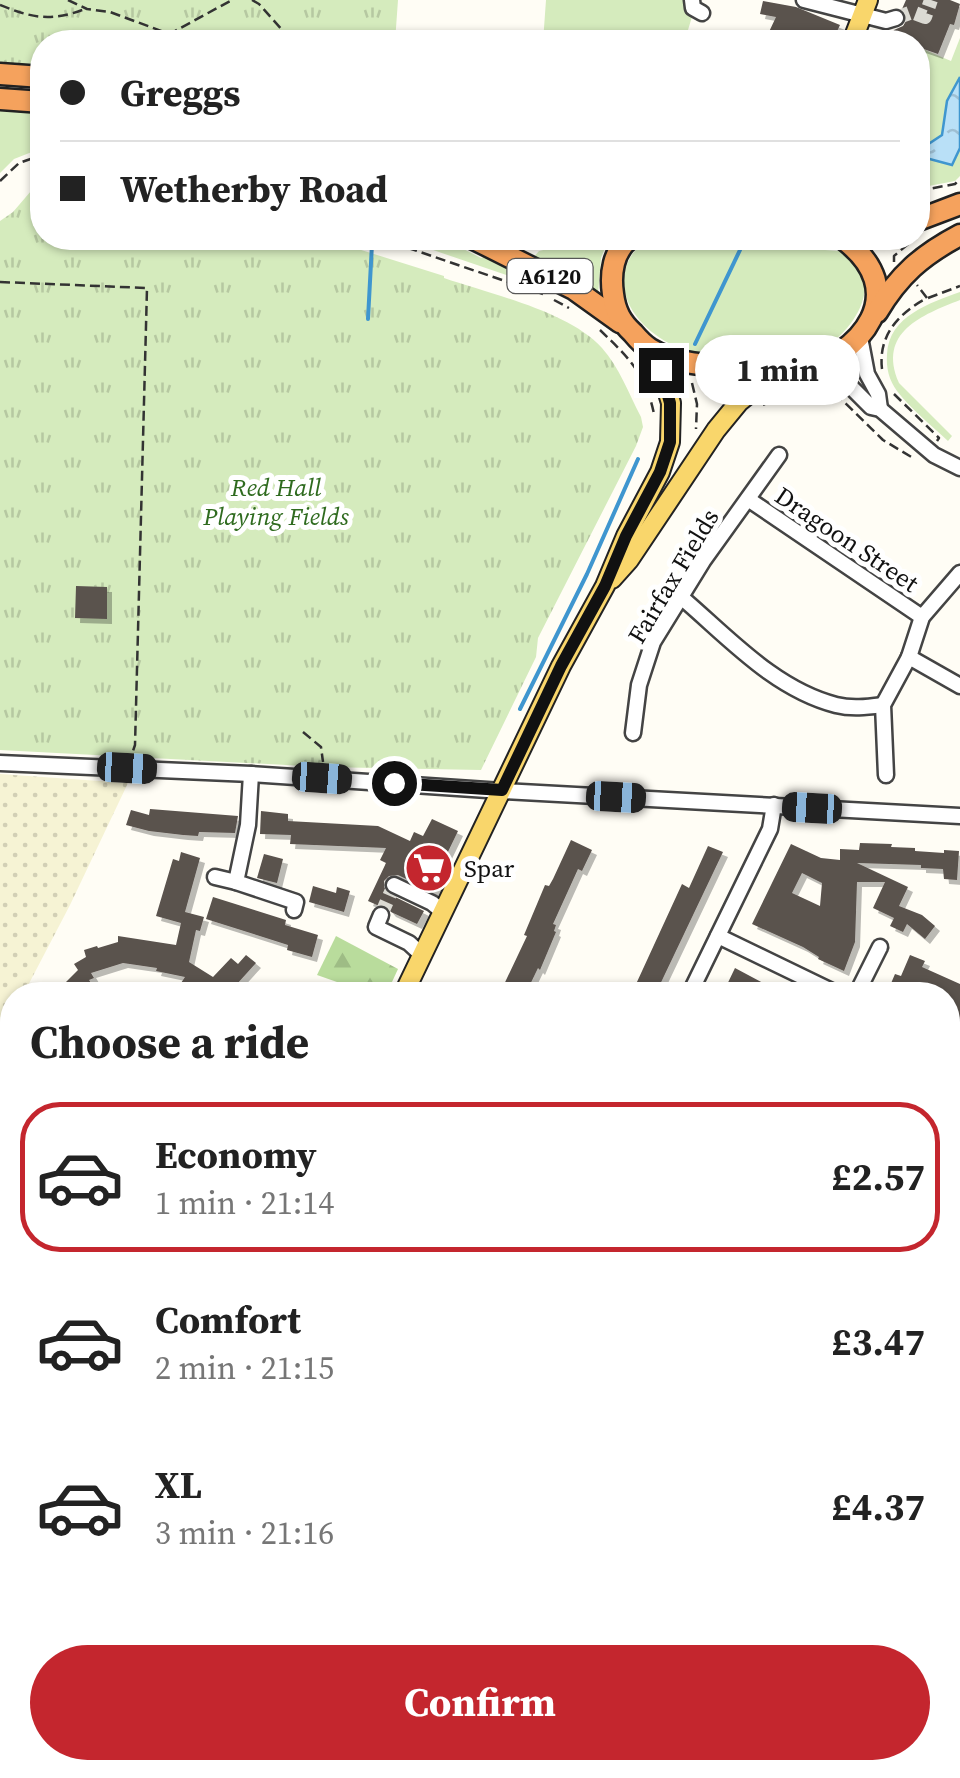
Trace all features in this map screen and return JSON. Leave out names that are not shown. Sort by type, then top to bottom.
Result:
[{"type":"highway","points":[[0,74],[30,75]]},
{"type":"highway","points":[[0,100],[30,101]]},
{"type":"highway","points":[[930,215],[960,204]]},
{"type":"highway","points":[[619,250],[612,271],[615,308],[622,323],[648,349],[684,362],[785,374],[832,359],[865,330],[905,272],[937,247],[960,236]]},
{"type":"highway","name":"A6120","points":[[496,250],[574,289],[622,323]]},
{"type":"highway","points":[[856,250],[866,259],[873,274],[877,296],[865,330]]},
{"type":"main road","points":[[408,982],[660,472],[670,442],[670,403],[661,370],[648,349]]},
{"type":"main road","points":[[605,586],[629,560],[738,402],[785,374]]},
{"type":"street","points":[[804,0],[866,7],[886,21],[896,18]]},
{"type":"street","points":[[865,330],[867,374],[878,394],[880,409]]},
{"type":"street","points":[[820,365],[934,455],[960,468]]},
{"type":"street","name":"Fairfax Fields","points":[[632,733],[639,685],[653,642],[703,561],[779,455]]},
{"type":"street","name":"Dragoon Street","points":[[748,499],[922,617]]},
{"type":"street","points":[[886,775],[884,705],[909,657],[922,617],[960,573]]},
{"type":"street","points":[[681,597],[765,669],[800,692],[837,705],[884,705]]},
{"type":"street","points":[[909,657],[960,686]]},
{"type":"street","points":[[0,763],[960,816]]},
{"type":"street","points":[[236,882],[248,824],[251,774]]},
{"type":"street","points":[[696,982],[770,829],[774,805]]},
{"type":"street","points":[[216,877],[296,902],[294,910]]},
{"type":"street","points":[[394,885],[443,912]]},
{"type":"street","points":[[416,896],[427,892],[438,896],[452,893]]},
{"type":"street","points":[[381,914],[376,927],[409,942],[422,955]]},
{"type":"street","points":[[718,936],[813,982]]},
{"type":"street","points":[[862,982],[880,947]]},
{"type":"path","points":[[68,0],[159,30]]},
{"type":"path","points":[[175,30],[232,0]]},
{"type":"path","points":[[252,0],[282,30]]},
{"type":"path","points":[[0,4],[32,17],[47,18],[68,16],[87,8]]},
{"type":"path","points":[[0,181],[18,163],[30,158]]},
{"type":"path","points":[[930,189],[960,180]]},
{"type":"path","points":[[415,250],[524,287],[573,311]]},
{"type":"path","points":[[897,264],[893,259],[901,250]]},
{"type":"path","points":[[914,281],[927,298]]},
{"type":"path","points":[[0,282],[147,288],[136,745],[127,768]]},
{"type":"path","points":[[883,374],[882,345],[891,326],[927,298],[960,286]]},
{"type":"path","points":[[598,328],[638,369],[654,414]]},
{"type":"path","points":[[689,379],[696,404],[696,435]]},
{"type":"path","points":[[756,409],[784,396],[824,389],[834,392],[883,440],[914,458]]},
{"type":"path","points":[[890,389],[934,434]]},
{"type":"path","points":[[303,732],[321,748],[322,778]]},
{"type":"shaded area","points":[[0,774],[128,783],[30,982],[0,982]]},
{"type":"green space","points":[[0,0],[398,0],[396,30],[30,30],[30,67],[0,64]]},
{"type":"green space","points":[[546,0],[697,0],[688,30],[544,30]]},
{"type":"green space","points":[[960,38],[960,176],[955,181],[930,186],[930,52],[951,61]]},
{"type":"green space","points":[[0,107],[30,109],[30,153],[14,159],[0,173]]},
{"type":"green space","name":"Red Hall Playing Fields","points":[[30,192],[30,250],[361,250],[550,314],[588,335],[608,355],[643,427],[538,638],[536,657],[481,770],[323,767],[0,750],[0,221]]},
{"type":"green space","points":[[433,250],[466,250],[481,258],[491,255],[516,268],[512,277]]},
{"type":"green space","points":[[604,250],[598,294],[533,258],[539,251]]},
{"type":"green space","points":[[636,250],[839,251],[854,260],[865,285],[863,299],[849,326],[825,347],[805,356],[770,360],[749,351],[724,357],[703,355],[674,346],[636,315],[624,287],[629,260]]},
{"type":"green space","points":[[960,292],[960,300],[907,328],[894,351],[899,383],[952,436],[948,441],[897,391],[889,374],[887,354],[889,341],[903,321],[924,306]]},
{"type":"green space","points":[[336,936],[398,969],[392,982],[337,982],[317,975]]},
{"type":"water","points":[[960,77],[960,148],[952,165],[930,159],[930,143],[942,135],[947,101]]},
{"type":"building","points":[[906,0],[950,0],[960,4],[938,54],[930,51],[930,30],[894,30],[906,21],[902,9]]},
{"type":"building","points":[[763,1],[796,7],[840,25],[838,30],[770,30],[776,17],[760,14]]},
{"type":"building","points":[[76,586],[107,587],[107,619],[75,618]]},
{"type":"building","points":[[150,809],[238,816],[235,833],[183,835],[126,825],[131,810],[149,815]]},
{"type":"building","points":[[261,811],[288,814],[288,821],[378,826],[410,841],[414,832],[423,836],[432,819],[458,831],[433,892],[398,875],[384,881],[389,894],[424,911],[417,924],[386,906],[368,901],[386,863],[380,860],[386,848],[290,844],[291,835],[260,834]]},
{"type":"building","points":[[571,840],[592,850],[582,871],[578,869],[553,924],[556,932],[540,970],[531,982],[505,982],[545,885],[549,886]]},
{"type":"building","points":[[860,843],[892,844],[891,847],[915,851],[959,851],[957,880],[944,879],[943,869],[921,865],[857,863],[908,887],[899,906],[922,915],[935,926],[925,939],[907,924],[903,932],[890,926],[894,918],[873,908],[885,882],[857,882],[855,942],[844,971],[752,924],[791,844],[821,858],[840,860],[840,849],[859,850]],"holes":[[[802,873],[822,883],[820,906],[792,893]]]},
{"type":"building","points":[[708,846],[723,852],[661,982],[637,982],[682,884],[689,888]]},
{"type":"building","points":[[181,852],[200,858],[185,912],[204,917],[200,931],[196,930],[189,962],[213,977],[231,958],[238,964],[246,955],[256,963],[239,982],[182,982],[185,977],[123,963],[91,973],[94,978],[90,982],[66,982],[78,970],[74,964],[86,957],[84,950],[118,942],[118,936],[176,945],[181,923],[156,916],[173,859],[179,861]]},
{"type":"building","points":[[264,854],[283,859],[277,883],[257,878]]},
{"type":"building","points":[[313,886],[336,893],[337,887],[350,891],[344,912],[309,902]]},
{"type":"building","points":[[213,897],[286,920],[285,925],[318,935],[312,957],[287,950],[288,945],[206,919]]},
{"type":"building","points":[[910,955],[925,961],[922,967],[956,982],[892,982],[895,974],[901,976]]},
{"type":"building","points":[[735,968],[761,982],[728,982]]},
{"type":"waterway","points":[[368,319],[372,250]]},
{"type":"waterway","points":[[695,344],[740,250]]},
{"type":"waterway","points":[[520,709],[638,459]]},
{"type":"tunnel","points":[[896,18],[912,12],[925,17],[931,0]]},
{"type":"tunnel","points":[[381,915],[394,885]]},
{"type":"place","name":"Spar","points":[[429,868]]},
{"type":"route","points":[[394,783],[502,790],[660,472],[670,442],[670,403],[661,370]]}]
